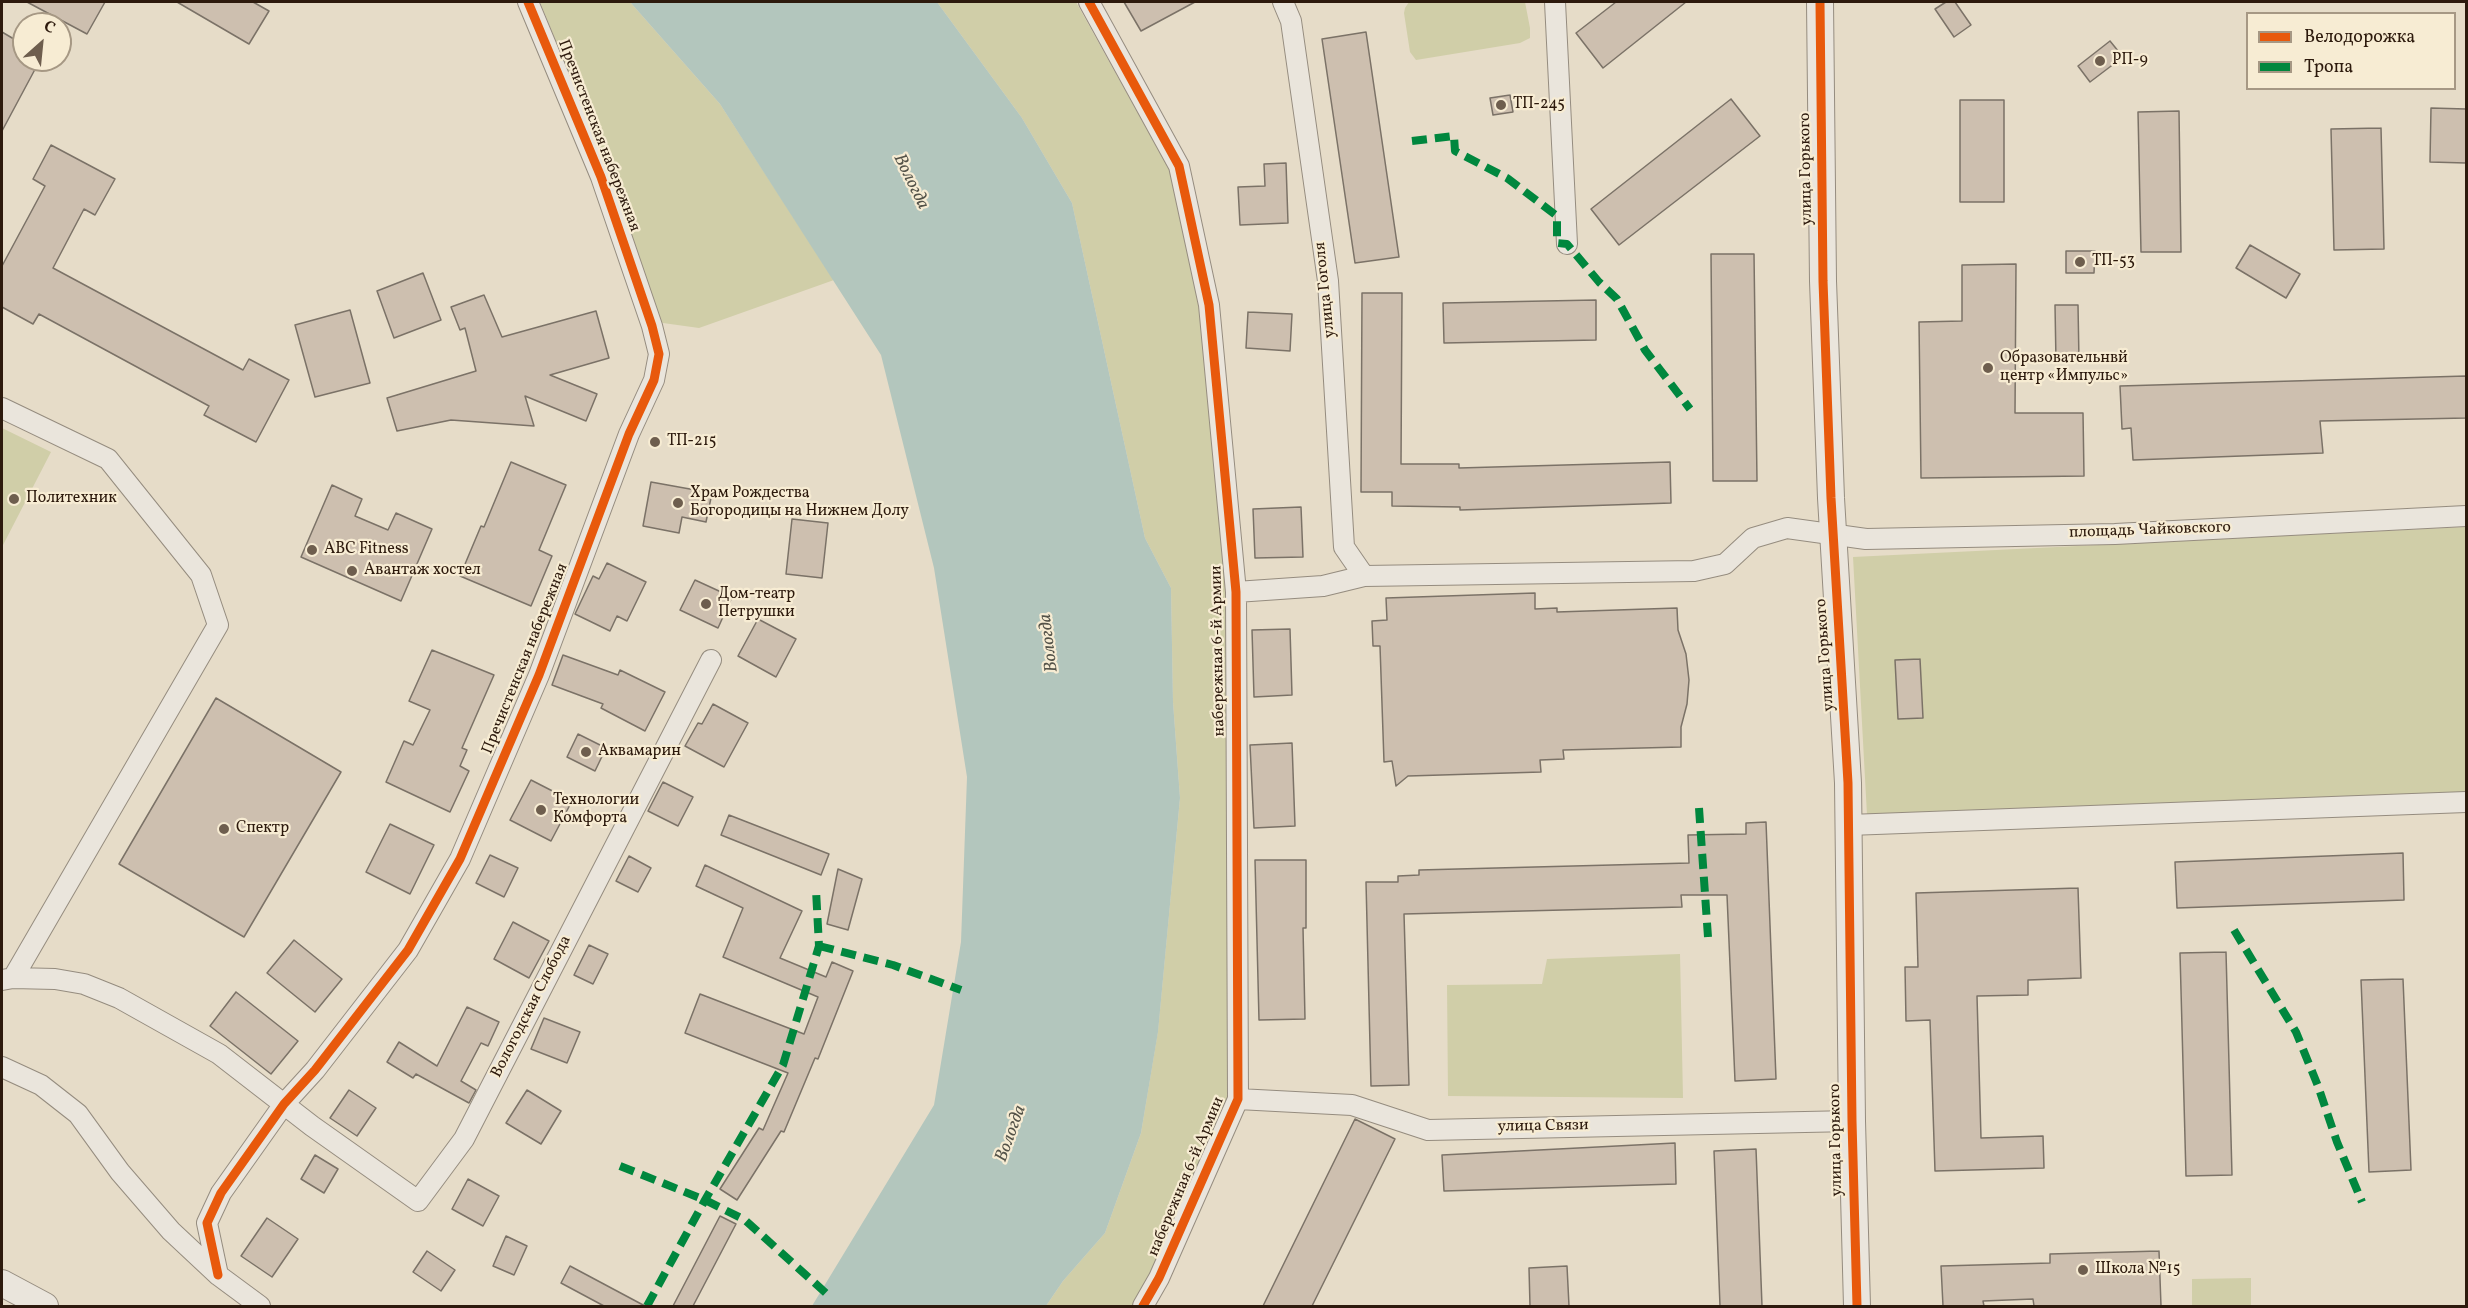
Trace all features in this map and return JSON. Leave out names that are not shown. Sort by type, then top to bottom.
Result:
[{"type":"street","name":"Пречистенская набережная","points":[[218,1275],[207,1223],[221,1193],[284,1104],[315,1070],[408,950],[460,859],[538,675],[629,434],[654,380],[659,354],[652,326],[601,177],[528,2]]},
{"type":"street","name":"набережная 6-й Армии","points":[[1089,2],[1179,166],[1209,305],[1236,592],[1238,1099],[1160,1278],[1143,1306]]},
{"type":"street","name":"улица Гоголя","points":[[1283,2],[1291,21],[1328,281],[1344,547],[1364,576]]},
{"type":"street","points":[[1555,2],[1567,243]]},
{"type":"street","name":"улица Горького","points":[[1820,2],[1823,281],[1833,534],[1849,825],[1852,1121],[1857,1306]]},
{"type":"street","points":[[2,408],[108,459],[201,575],[218,625],[8,979]]},
{"type":"street","name":"площадь Чайковского","points":[[1364,576],[1694,571],[1725,564],[1753,538],[1787,528],[1866,539],[2115,534],[2466,516]]},
{"type":"street","points":[[1236,592],[1323,586],[1364,576]]},
{"type":"street","name":"Вологодская Слобода","points":[[284,1104],[418,1202],[464,1139],[711,660]]},
{"type":"street","points":[[1849,825],[2466,801]]},
{"type":"street","points":[[8,979],[55,979],[74,982],[120,998],[219,1054],[284,1104]]},
{"type":"street","points":[[2,1067],[41,1085],[78,1114],[140,1196],[171,1231],[218,1275],[260,1306]]},
{"type":"street","name":"улица Связи","points":[[1238,1099],[1352,1105],[1428,1130],[1852,1121]]},
{"type":"street","points":[[2,1283],[45,1306]]},
{"type":"shaded area","points":[[540,2],[630,2],[720,104],[834,280],[699,328],[663,323],[652,316],[609,173]]},
{"type":"shaded area","points":[[937,2],[1076,2],[1169,169],[1199,308],[1229,592],[1228,1098],[1152,1273],[1134,1306],[1046,1306],[1063,1281],[1105,1233],[1141,1133],[1158,1031],[1180,798],[1173,702],[1171,588],[1145,538],[1072,203],[1022,118]]},
{"type":"shaded area","points":[[1409,2],[1525,2],[1530,38],[1520,43],[1416,60],[1410,52],[1404,13]]},
{"type":"shaded area","name":"Политехник","points":[[2,428],[51,452],[2,547]]},
{"type":"shaded area","points":[[2466,527],[2466,793],[1867,815],[1853,557]]},
{"type":"shaded area","points":[[1680,954],[1683,1098],[1448,1096],[1447,985],[1542,984],[1547,959]]},
{"type":"shaded area","points":[[2251,1278],[2251,1306],[2192,1306],[2192,1279]]},
{"type":"water","name":"Вологда","points":[[630,2],[937,2],[1022,118],[1072,203],[1145,538],[1171,588],[1173,702],[1180,798],[1158,1032],[1141,1133],[1105,1233],[1063,1281],[1046,1306],[812,1306],[934,1105],[961,942],[967,777],[934,568],[881,355],[720,104]]},
{"type":"building","points":[[27,2],[105,2],[87,34],[72,26],[72,12],[46,12]]},
{"type":"building","points":[[177,2],[253,2],[269,11],[249,44]]},
{"type":"building","points":[[1124,2],[1195,2],[1141,31]]},
{"type":"building","points":[[1616,2],[1686,2],[1603,68],[1576,33]]},
{"type":"building","points":[[1946,2],[1955,2],[1971,25],[1954,37],[1935,9]]},
{"type":"building","points":[[2,32],[12,38],[12,72],[34,72],[2,131]]},
{"type":"building","points":[[1366,32],[1399,257],[1355,263],[1322,39]]},
{"type":"building","name":"РП-9","points":[[2110,41],[2123,57],[2090,82],[2078,66]]},
{"type":"building","name":"ТП-245","points":[[1510,95],[1513,112],[1493,115],[1490,98]]},
{"type":"building","points":[[1731,99],[1760,136],[1619,245],[1591,209]]},
{"type":"building","points":[[1960,100],[2004,100],[2004,202],[1960,202]]},
{"type":"building","points":[[2431,108],[2466,109],[2466,163],[2430,162]]},
{"type":"building","points":[[2179,111],[2181,252],[2141,252],[2138,112]]},
{"type":"building","points":[[2381,128],[2384,249],[2334,250],[2331,129]]},
{"type":"building","points":[[51,145],[115,179],[95,215],[84,209],[53,268],[243,370],[249,359],[289,380],[256,442],[204,415],[209,406],[39,314],[33,324],[2,307],[2,266],[45,186],[33,179]]},
{"type":"building","points":[[1286,163],[1288,223],[1240,225],[1238,187],[1265,186],[1264,164]]},
{"type":"building","points":[[2250,245],[2300,274],[2286,298],[2236,268]]},
{"type":"building","name":"ТП-53","points":[[2066,251],[2095,251],[2094,273],[2066,273]]},
{"type":"building","points":[[1711,254],[1754,254],[1757,481],[1713,481]]},
{"type":"building","points":[[2016,264],[2015,413],[2083,413],[2084,476],[1921,478],[1919,322],[1962,321],[1962,265]]},
{"type":"building","points":[[423,273],[441,320],[394,338],[377,291]]},
{"type":"building","points":[[1362,293],[1402,293],[1401,464],[1459,464],[1459,468],[1670,462],[1671,503],[1460,510],[1460,507],[1392,506],[1392,492],[1361,492]]},
{"type":"building","points":[[484,295],[502,337],[596,311],[609,358],[550,375],[597,394],[586,421],[525,396],[534,426],[451,420],[397,431],[387,398],[476,371],[465,328],[460,330],[451,307]]},
{"type":"building","points":[[1596,300],[1596,340],[1444,343],[1443,303]]},
{"type":"building","points":[[2055,305],[2078,305],[2079,361],[2056,362]]},
{"type":"building","points":[[350,310],[370,383],[315,397],[295,325]]},
{"type":"building","points":[[1248,312],[1292,314],[1290,351],[1246,348]]},
{"type":"building","points":[[2466,376],[2466,418],[2320,421],[2323,453],[2133,460],[2131,428],[2122,429],[2120,386]]},
{"type":"building","points":[[511,462],[566,485],[539,550],[552,556],[531,606],[460,576],[481,526],[484,527]]},
{"type":"building","points":[[651,482],[712,493],[706,522],[682,517],[679,533],[643,526]]},
{"type":"building","points":[[332,485],[362,499],[355,516],[388,530],[396,513],[432,529],[401,601],[301,557]]},
{"type":"building","points":[[1301,507],[1303,557],[1255,558],[1253,509]]},
{"type":"building","points":[[792,519],[828,523],[822,578],[786,574]]},
{"type":"building","points":[[607,563],[646,582],[627,621],[617,616],[610,631],[575,614],[593,576],[599,579]]},
{"type":"building","name":"Дом-театр Петрушки","points":[[695,580],[732,597],[718,628],[680,610]]},
{"type":"building","points":[[1535,593],[1535,609],[1557,608],[1557,612],[1677,608],[1678,630],[1686,654],[1689,680],[1687,704],[1681,727],[1681,747],[1563,750],[1564,759],[1540,760],[1541,772],[1408,776],[1396,786],[1392,761],[1384,762],[1380,646],[1373,646],[1372,621],[1387,620],[1386,598]]},
{"type":"building","points":[[758,619],[796,639],[776,677],[738,656]]},
{"type":"building","points":[[1290,629],[1292,695],[1254,697],[1252,630]]},
{"type":"building","points":[[432,650],[494,675],[462,748],[467,750],[460,766],[469,771],[450,812],[386,782],[404,741],[413,745],[430,710],[409,701]]},
{"type":"building","points":[[563,655],[618,675],[620,670],[665,692],[645,731],[601,708],[603,704],[552,685]]},
{"type":"building","points":[[1920,659],[1923,718],[1898,719],[1895,660]]},
{"type":"building","name":"Спектр","points":[[216,698],[341,772],[244,937],[119,864]]},
{"type":"building","points":[[713,704],[748,723],[724,767],[685,746],[698,723],[702,724]]},
{"type":"building","name":"Аквамарин","points":[[578,734],[606,748],[595,771],[567,757]]},
{"type":"building","points":[[1292,743],[1295,826],[1254,828],[1250,745]]},
{"type":"building","name":"Технологии Комфорта","points":[[531,780],[572,801],[551,841],[510,820]]},
{"type":"building","points":[[663,782],[693,797],[678,826],[648,811]]},
{"type":"building","points":[[729,815],[829,854],[821,875],[721,835]]},
{"type":"building","points":[[1766,822],[1776,1079],[1735,1081],[1727,895],[1681,895],[1682,907],[1404,914],[1409,1085],[1371,1086],[1366,882],[1398,882],[1398,876],[1419,875],[1419,870],[1689,863],[1688,835],[1746,834],[1746,823]]},
{"type":"building","points":[[390,824],[434,845],[410,894],[366,872]]},
{"type":"building","points":[[2403,853],[2404,900],[2177,908],[2175,862]]},
{"type":"building","points":[[490,855],[518,868],[504,897],[476,883]]},
{"type":"building","points":[[629,856],[651,868],[638,892],[616,881]]},
{"type":"building","points":[[1255,860],[1306,860],[1306,928],[1303,928],[1305,1019],[1259,1020]]},
{"type":"building","points":[[705,865],[802,911],[780,958],[826,977],[832,962],[853,971],[818,1059],[815,1058],[784,1132],[781,1131],[737,1200],[720,1189],[759,1128],[763,1130],[788,1073],[685,1033],[700,994],[804,1034],[818,997],[723,957],[743,908],[696,886]]},
{"type":"building","points":[[838,869],[862,879],[848,930],[827,924]]},
{"type":"building","points":[[2078,888],[2081,978],[2028,980],[2028,995],[1977,996],[1981,1138],[2043,1136],[2044,1168],[1935,1171],[1930,1020],[1906,1021],[1905,967],[1918,967],[1916,893]]},
{"type":"building","points":[[513,922],[549,941],[529,978],[494,959]]},
{"type":"building","points":[[294,940],[342,979],[315,1012],[267,973]]},
{"type":"building","points":[[589,945],[608,954],[593,984],[574,975]]},
{"type":"building","points":[[2226,952],[2232,1175],[2186,1176],[2180,953]]},
{"type":"building","points":[[2403,979],[2411,1170],[2369,1172],[2361,980]]},
{"type":"building","points":[[236,992],[298,1041],[271,1074],[210,1026]]},
{"type":"building","points":[[467,1007],[499,1022],[488,1046],[481,1043],[461,1081],[476,1090],[469,1103],[416,1074],[413,1078],[387,1062],[399,1042],[437,1066]]},
{"type":"building","points":[[544,1018],[580,1032],[567,1063],[531,1049]]},
{"type":"building","points":[[349,1090],[376,1108],[357,1136],[330,1118]]},
{"type":"building","points":[[527,1090],[561,1111],[541,1144],[506,1123]]},
{"type":"building","points":[[1355,1119],[1395,1139],[1312,1306],[1263,1306]]},
{"type":"building","points":[[1675,1143],[1676,1184],[1444,1191],[1442,1155]]},
{"type":"building","points":[[1756,1149],[1762,1306],[1720,1306],[1714,1151]]},
{"type":"building","points":[[315,1155],[338,1169],[324,1193],[301,1179]]},
{"type":"building","points":[[468,1179],[499,1196],[483,1226],[452,1209]]},
{"type":"building","points":[[720,1216],[736,1224],[693,1306],[673,1306]]},
{"type":"building","points":[[267,1218],[298,1239],[272,1277],[241,1256]]},
{"type":"building","points":[[506,1236],[527,1246],[514,1275],[493,1266]]},
{"type":"building","points":[[427,1251],[455,1270],[441,1291],[413,1272]]},
{"type":"building","points":[[2159,1251],[2161,1306],[2034,1306],[2033,1299],[1983,1301],[1984,1306],[1943,1306],[1941,1266],[2050,1263],[2050,1254]]},
{"type":"building","points":[[570,1266],[645,1306],[604,1306],[561,1283]]},
{"type":"building","points":[[1567,1266],[1569,1306],[1530,1306],[1529,1268]]},
{"type":"marked path","points":[[1412,141],[1454,136],[1455,151],[1507,178],[1557,216],[1557,243],[1567,244],[1599,282],[1617,299],[1645,350],[1690,409]]},
{"type":"marked path","points":[[1699,808],[1708,937]]},
{"type":"marked path","points":[[647,1306],[783,1065],[819,946],[816,890]]},
{"type":"marked path","points":[[2234,930],[2296,1032],[2362,1202]]},
{"type":"marked path","points":[[819,946],[893,965],[961,990]]},
{"type":"marked path","points":[[620,1166],[705,1200],[745,1220],[828,1295]]},
{"type":"cycle path","points":[[218,1275],[207,1223],[221,1193],[284,1104],[315,1070],[408,950],[460,859],[539,675],[629,434],[654,380],[659,354],[652,326],[601,177],[528,2]]},
{"type":"cycle path","points":[[1089,2],[1179,166],[1209,305],[1236,592],[1238,1099],[1159,1278],[1143,1306]]},
{"type":"cycle path","points":[[1820,2],[1823,281],[1831,498],[1848,783],[1852,1121],[1857,1306]]},
{"type":"place","name":"РП-9","points":[[2100,61]]},
{"type":"place","name":"ТП-245","points":[[1501,105]]},
{"type":"place","name":"ТП-53","points":[[2080,262]]},
{"type":"place","name":"Образовательнвй центр «Импульс»","points":[[1988,368]]},
{"type":"place","name":"ТП-215","points":[[655,442]]},
{"type":"place","name":"Политехник","points":[[14,499]]},
{"type":"place","name":"Храм Рождества Богородицы на Нижнем Долу","points":[[678,503]]},
{"type":"place","name":"ABC Fitness","points":[[312,550]]},
{"type":"place","name":"Авантаж хостел","points":[[352,571]]},
{"type":"place","name":"Дом-театр Петрушки","points":[[706,604]]},
{"type":"place","name":"Аквамарин","points":[[586,752]]},
{"type":"place","name":"Технологии Комфорта","points":[[541,810]]},
{"type":"place","name":"Спектр","points":[[224,829]]},
{"type":"place","name":"Школа №15","points":[[2083,1270]]}]
